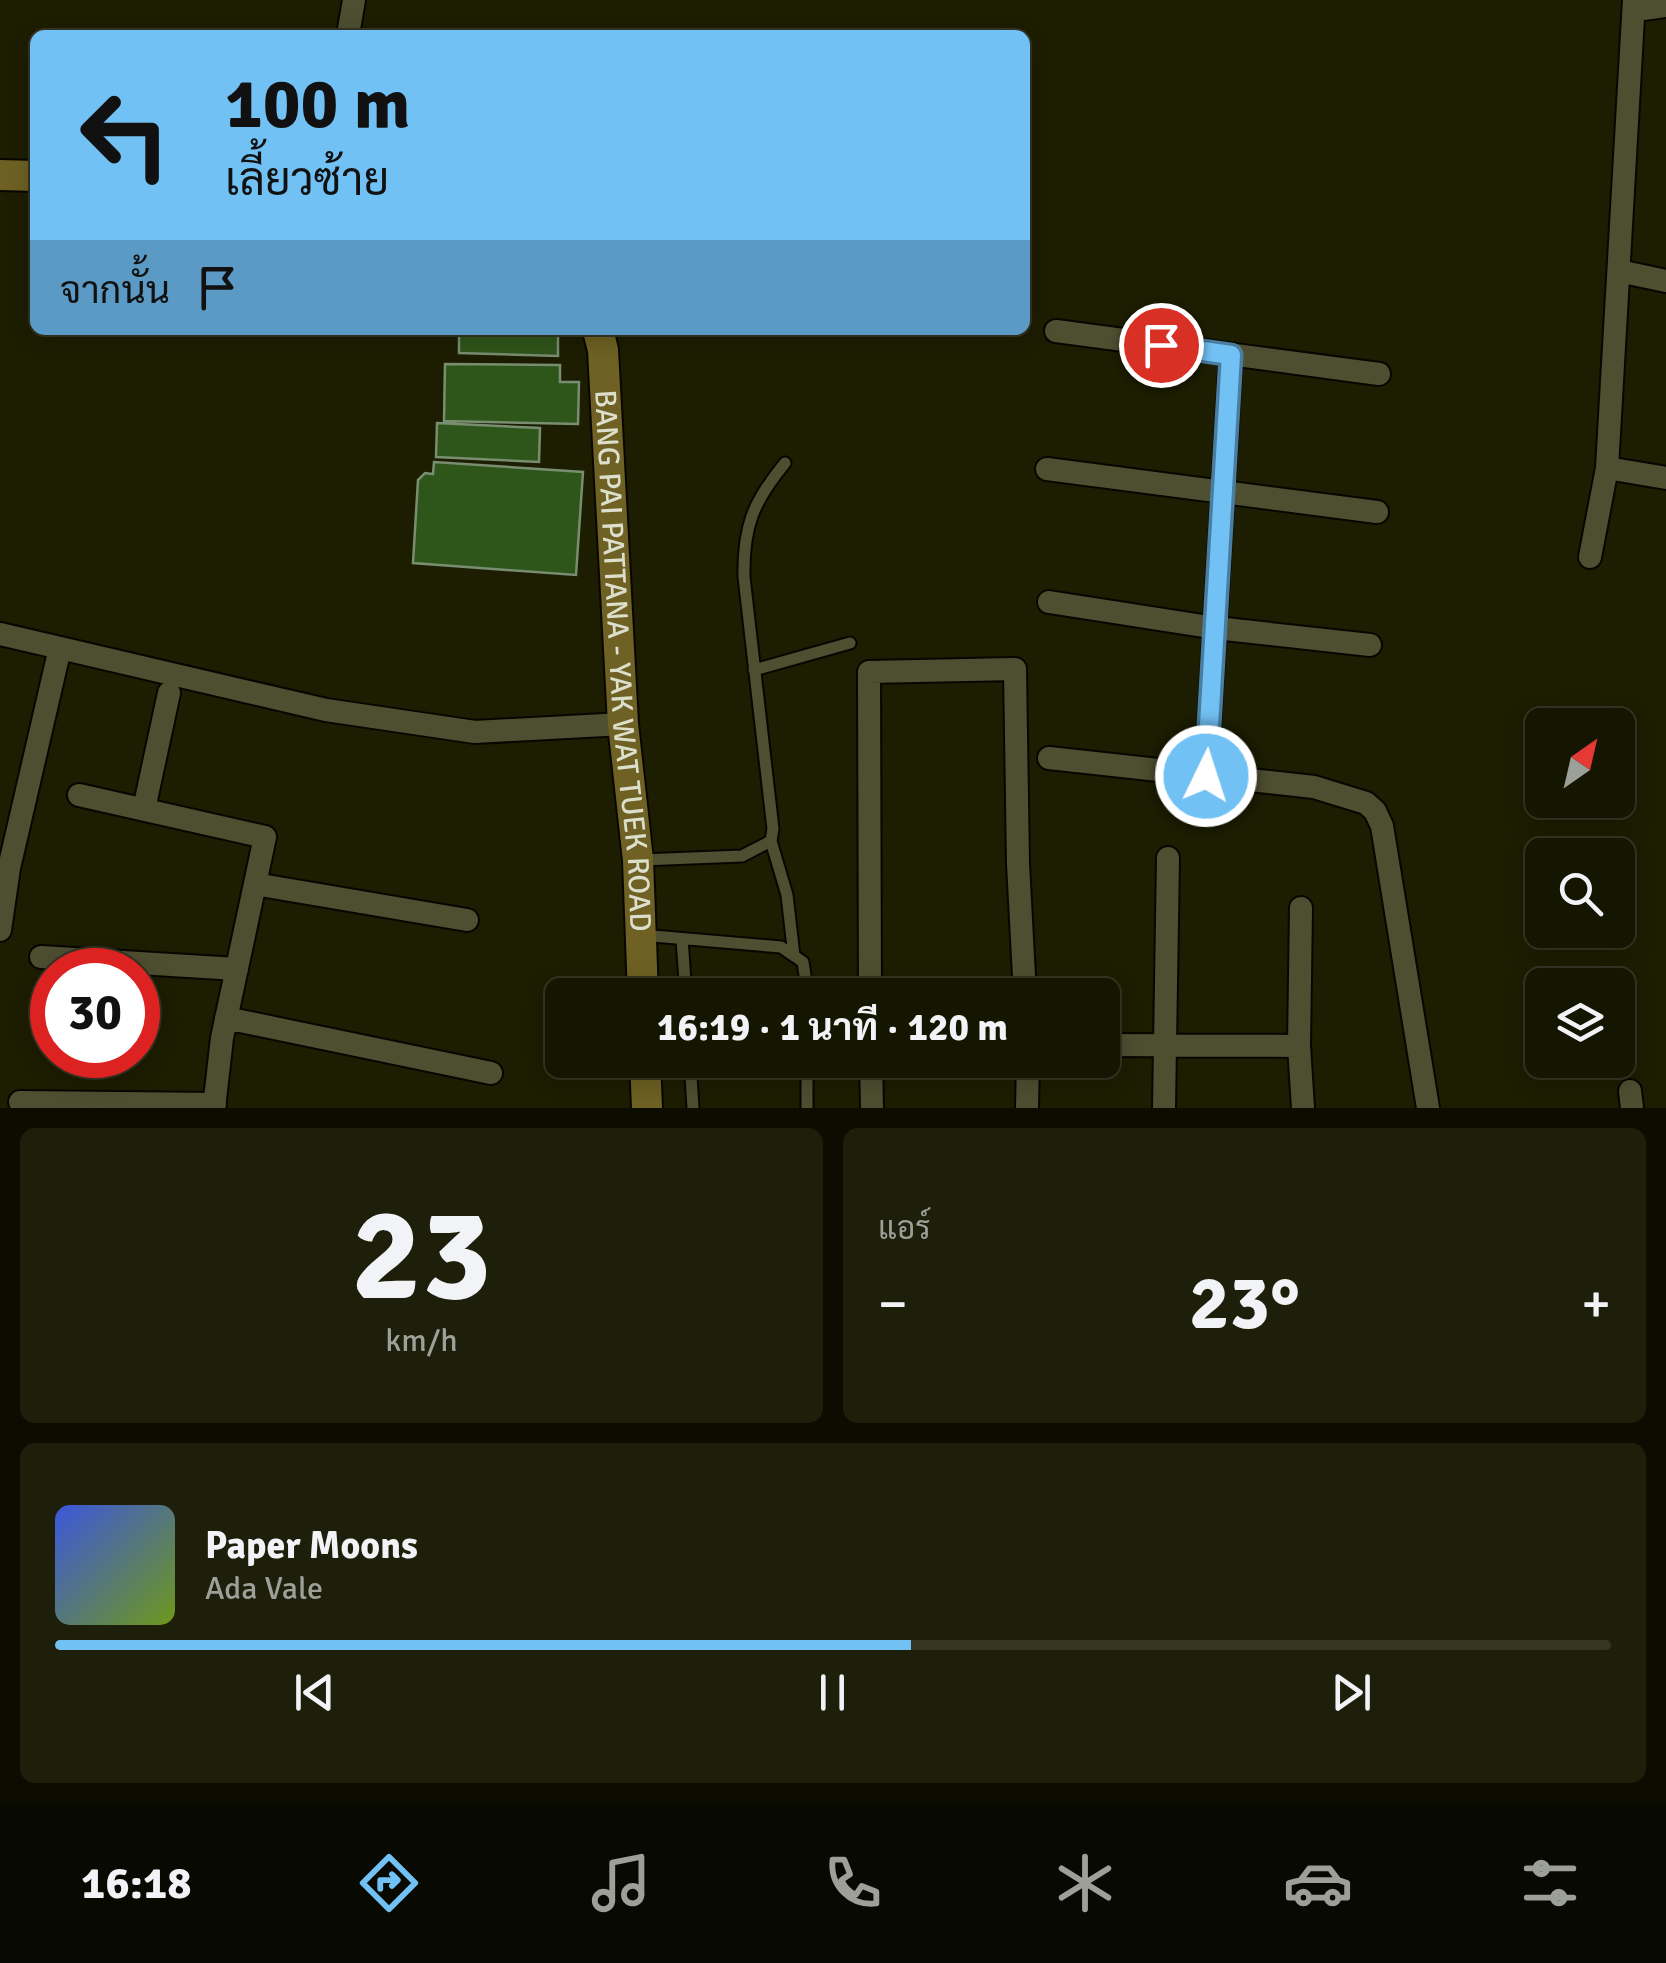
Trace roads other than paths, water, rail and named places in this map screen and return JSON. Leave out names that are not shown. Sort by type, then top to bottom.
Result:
[{"type":"street","points":[[349,30],[354,0]]},
{"type":"street","points":[[1590,557],[1608,468],[1635,5],[1666,6]]},
{"type":"street","points":[[0,175],[30,176]]},
{"type":"street","points":[[1619,271],[1666,281]]},
{"type":"street","points":[[1056,331],[1379,374]]},
{"type":"street","name":"BANG PAI PATTANA - YAK WAT TUEK ROAD","points":[[599,335],[622,724],[638,860],[642,978]]},
{"type":"street","points":[[1206,776],[1231,355]]},
{"type":"street","points":[[1608,468],[1666,478]]},
{"type":"street","points":[[1047,469],[1377,512]]},
{"type":"street","points":[[1050,602],[1216,628],[1370,645]]},
{"type":"street","points":[[0,634],[326,710],[474,732],[622,724]]},
{"type":"street","points":[[0,930],[4,867],[60,648]]},
{"type":"street","points":[[870,978],[869,672],[1015,669],[1024,978]]},
{"type":"street","points":[[144,809],[170,692]]},
{"type":"street","points":[[1049,758],[1314,787],[1366,803],[1375,811],[1382,826],[1428,1108]]},
{"type":"street","points":[[20,1102],[215,1106],[226,1018],[265,837],[79,795]]},
{"type":"street","points":[[1164,1108],[1168,858]]},
{"type":"street","points":[[255,884],[467,920]]},
{"type":"street","points":[[1301,908],[1300,1046],[1304,1108]]},
{"type":"street","points":[[160,964],[236,969]]},
{"type":"street","points":[[226,1018],[490,1073]]},
{"type":"street","points":[[1120,1045],[1300,1046]]},
{"type":"street","points":[[646,1078],[647,1108]]},
{"type":"street","points":[[871,1078],[872,1108]]},
{"type":"street","points":[[1027,1108],[1028,1078]]},
{"type":"lane","points":[[785,463],[750,516],[743,545],[773,829],[771,841],[787,895],[794,956]]},
{"type":"lane","points":[[754,670],[850,644]]},
{"type":"lane","points":[[638,860],[742,856],[771,841]]},
{"type":"lane","points":[[641,935],[781,947],[803,962],[805,978]]},
{"type":"lane","points":[[682,938],[685,978]]},
{"type":"lane","points":[[691,1078],[693,1108]]},
{"type":"lane","points":[[807,1078],[807,1108]]}]
